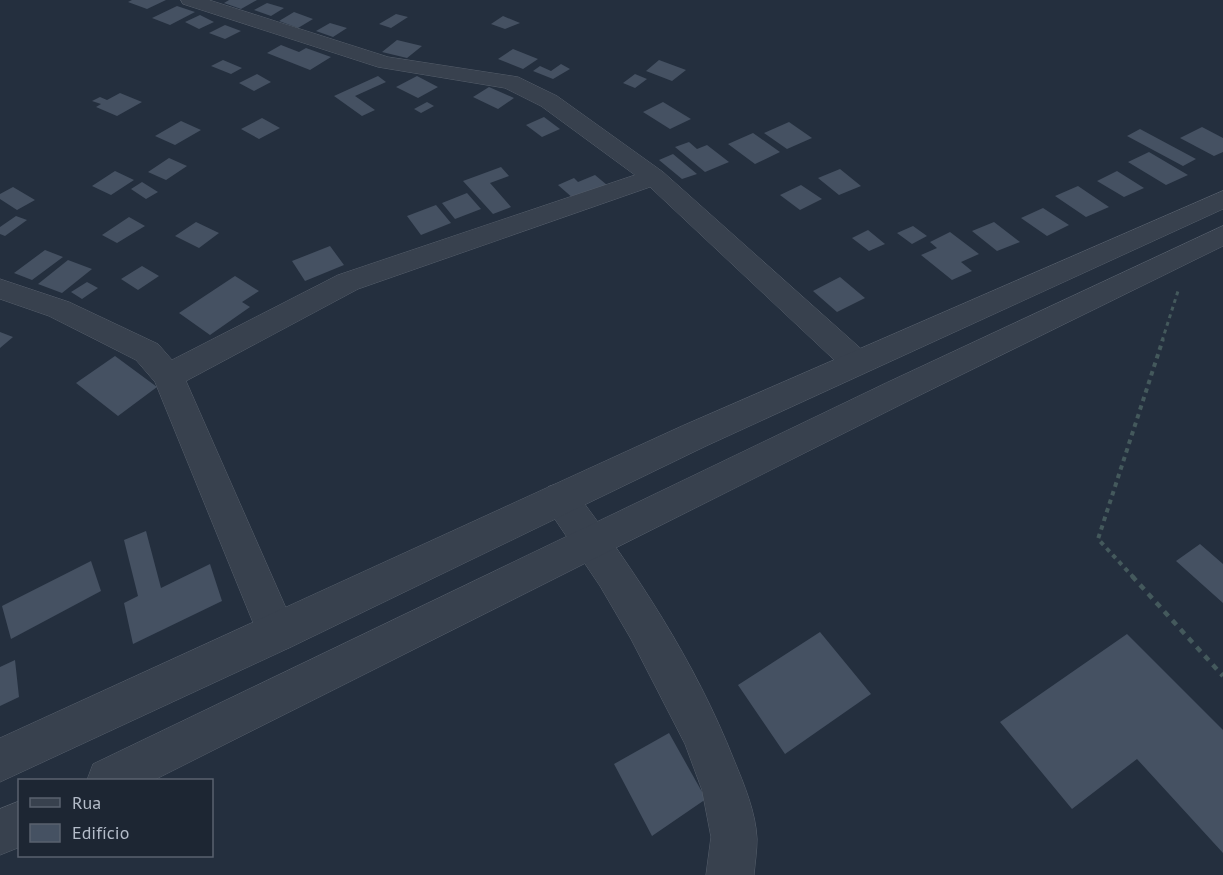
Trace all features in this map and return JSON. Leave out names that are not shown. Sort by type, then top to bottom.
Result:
[{"type":"street","points":[[190,0],[385,63],[510,82],[549,101],[654,177],[858,363]]},
{"type":"street","points":[[168,376],[348,282],[654,177]]},
{"type":"street","points":[[0,760],[278,633],[560,498],[1223,199]]},
{"type":"street","points":[[111,779],[897,392],[1223,236]]},
{"type":"street","points":[[0,289],[59,309],[147,352],[168,376],[278,633]]},
{"type":"street","points":[[560,498],[594,542],[661,652],[719,770],[733,824],[735,861],[730,875]]},
{"type":"street","points":[[0,832],[18,824]]},
{"type":"path","points":[[1191,251],[1098,539],[1223,676]]},
{"type":"building","points":[[166,0],[147,9],[128,2]]},
{"type":"building","points":[[229,0],[257,0],[241,9],[224,3]]},
{"type":"building","points":[[267,3],[284,8],[271,16],[254,10]]},
{"type":"building","points":[[177,6],[195,12],[170,25],[152,18]]},
{"type":"building","points":[[294,12],[313,19],[298,28],[279,21]]},
{"type":"building","points":[[396,14],[408,17],[391,28],[379,24]]},
{"type":"building","points":[[200,15],[214,22],[199,29],[185,22]]},
{"type":"building","points":[[503,16],[520,23],[505,29],[491,24]]},
{"type":"building","points":[[330,23],[347,28],[333,37],[316,31]]},
{"type":"building","points":[[225,25],[241,31],[225,39],[209,33]]},
{"type":"building","points":[[397,40],[422,46],[407,58],[382,52]]},
{"type":"building","points":[[281,45],[299,52],[306,48],[331,57],[310,70],[267,53]]},
{"type":"building","points":[[513,49],[538,59],[523,69],[498,59]]},
{"type":"building","points":[[223,60],[242,68],[231,74],[211,66]]},
{"type":"building","points":[[659,60],[686,70],[672,81],[646,71]]},
{"type":"building","points":[[561,64],[570,69],[553,79],[533,71],[540,66],[551,71]]},
{"type":"building","points":[[257,74],[271,82],[254,91],[239,83]]},
{"type":"building","points":[[635,74],[647,79],[635,88],[623,83]]},
{"type":"building","points":[[378,76],[386,82],[355,96],[375,110],[362,116],[334,96]]},
{"type":"building","points":[[417,76],[438,87],[418,98],[396,87]]},
{"type":"building","points":[[489,87],[514,98],[498,109],[473,97]]},
{"type":"building","points":[[120,93],[142,102],[117,116],[96,107],[101,104],[92,101],[100,97],[107,100]]},
{"type":"building","points":[[427,102],[434,106],[421,113],[414,109]]},
{"type":"building","points":[[663,102],[691,119],[670,129],[643,112]]},
{"type":"building","points":[[544,117],[560,129],[542,137],[526,125]]},
{"type":"building","points":[[262,118],[280,128],[259,139],[241,129]]},
{"type":"building","points":[[181,121],[201,130],[175,145],[155,136]]},
{"type":"building","points":[[789,122],[812,138],[787,149],[764,133]]},
{"type":"building","points":[[1202,127],[1223,138],[1223,152],[1214,156],[1180,138]]},
{"type":"building","points":[[1140,129],[1196,159],[1183,166],[1127,136]]},
{"type":"building","points":[[753,133],[780,152],[755,164],[728,144]]},
{"type":"building","points":[[689,142],[697,149],[707,145],[729,162],[705,172],[675,147]]},
{"type":"building","points":[[1149,152],[1188,175],[1166,185],[1128,162]]},
{"type":"building","points":[[673,154],[697,174],[682,179],[659,160]]},
{"type":"building","points":[[169,158],[187,166],[166,180],[148,172]]},
{"type":"building","points":[[501,167],[509,176],[490,183],[511,207],[493,214],[463,181]]},
{"type":"building","points":[[840,169],[861,186],[839,195],[818,178]]},
{"type":"building","points":[[115,171],[134,180],[111,195],[92,186]]},
{"type":"building","points":[[1117,171],[1144,188],[1124,197],[1097,181]]},
{"type":"building","points":[[595,175],[607,185],[574,199],[558,185],[574,178],[578,182]]},
{"type":"building","points":[[142,182],[158,192],[146,199],[131,189]]},
{"type":"building","points":[[801,185],[822,199],[800,210],[780,195]]},
{"type":"building","points":[[1078,186],[1109,207],[1086,217],[1055,196]]},
{"type":"building","points":[[13,187],[35,200],[17,210],[0,199],[0,194]]},
{"type":"building","points":[[467,193],[481,209],[455,219],[442,203]]},
{"type":"building","points":[[436,205],[451,223],[421,235],[407,216]]},
{"type":"building","points":[[1043,208],[1069,225],[1047,236],[1021,218]]},
{"type":"building","points":[[16,216],[27,220],[5,236],[0,234],[0,227]]},
{"type":"building","points":[[129,217],[145,226],[117,243],[102,235]]},
{"type":"building","points":[[196,222],[219,233],[199,248],[175,236]]},
{"type":"building","points":[[994,222],[1020,242],[997,251],[972,231]]},
{"type":"building","points":[[913,226],[927,236],[912,244],[897,233]]},
{"type":"building","points":[[868,230],[885,244],[869,251],[852,238]]},
{"type":"building","points":[[950,232],[979,254],[961,262],[972,271],[952,280],[921,255],[937,248],[930,242]]},
{"type":"building","points":[[330,246],[344,265],[305,281],[292,261]]},
{"type":"building","points":[[45,250],[63,257],[32,280],[14,273]]},
{"type":"building","points":[[68,260],[92,269],[62,293],[38,284]]},
{"type":"building","points":[[142,266],[159,276],[138,290],[121,279]]},
{"type":"building","points":[[235,276],[259,291],[242,302],[250,307],[210,335],[179,313]]},
{"type":"building","points":[[840,277],[865,298],[837,312],[813,291]]},
{"type":"building","points":[[87,282],[98,288],[82,299],[71,292]]},
{"type":"building","points":[[0,332],[13,337],[0,348]]},
{"type":"building","points":[[115,356],[157,387],[118,416],[76,383]]},
{"type":"building","points":[[146,531],[161,588],[210,564],[222,601],[133,644],[124,603],[138,596],[124,540]]},
{"type":"building","points":[[1200,544],[1223,564],[1223,603],[1176,561]]},
{"type":"building","points":[[91,561],[101,591],[11,639],[2,606]]},
{"type":"building","points":[[820,632],[871,694],[785,754],[738,685]]},
{"type":"building","points":[[1127,634],[1223,730],[1223,853],[1137,759],[1072,809],[1000,722]]},
{"type":"building","points":[[15,660],[19,697],[0,706],[0,667]]},
{"type":"building","points":[[669,733],[706,799],[652,836],[614,764]]}]
